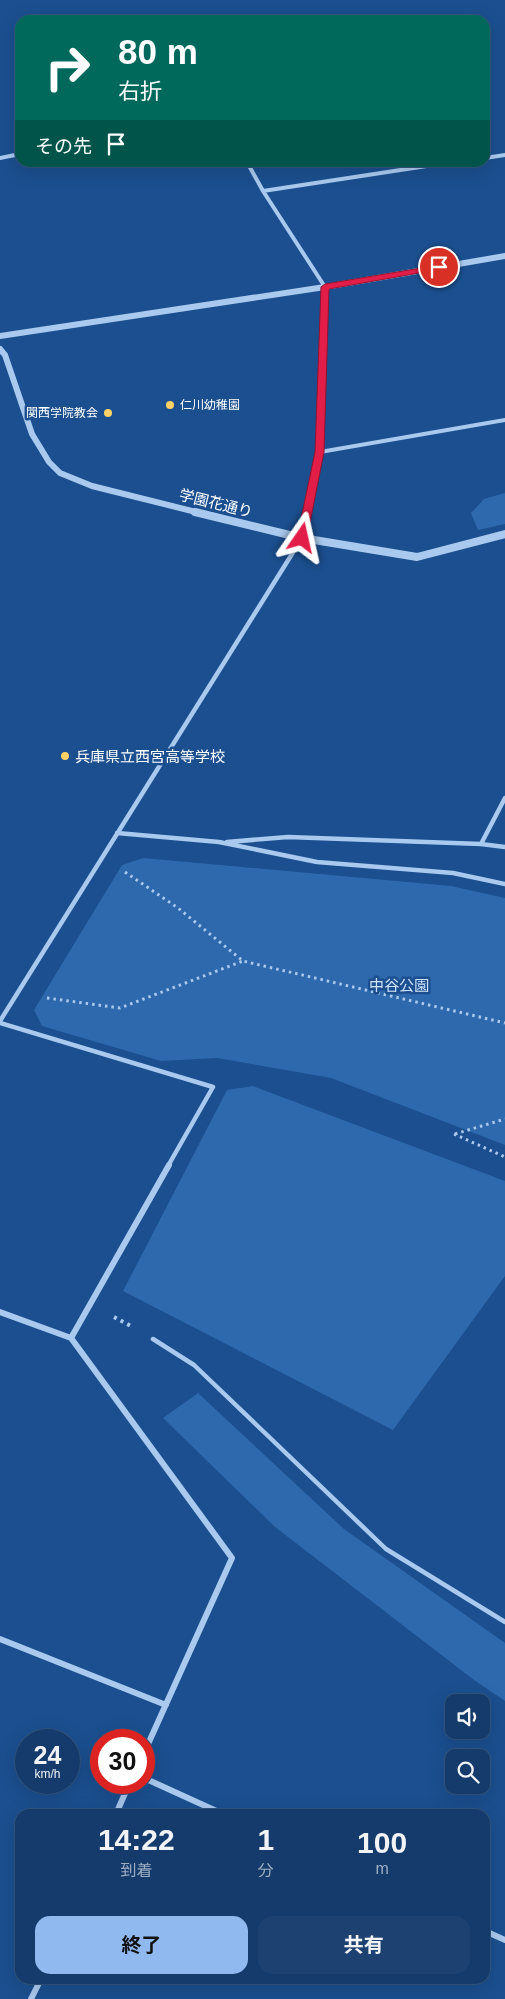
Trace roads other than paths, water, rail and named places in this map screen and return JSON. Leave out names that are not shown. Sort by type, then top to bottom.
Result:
[{"type":"street","points":[[0,158],[15,155]]},
{"type":"street","points":[[490,157],[505,155]]},
{"type":"street","points":[[71,1338],[213,1087],[0,1022],[302,538],[320,452],[325,287],[263,191],[250,167]]},
{"type":"street","points":[[263,191],[420,167]]},
{"type":"street","points":[[0,336],[325,287],[505,256]]},
{"type":"street","name":"学園花通り","points":[[0,349],[5,355],[26,418],[40,452],[61,474],[92,486],[302,538],[417,557],[505,534]]},
{"type":"street","points":[[320,452],[505,420]]},
{"type":"street","points":[[482,844],[505,798]]},
{"type":"street","points":[[118,833],[220,842],[317,862],[453,872],[505,884]]},
{"type":"street","points":[[220,842],[288,837],[482,844],[505,847]]},
{"type":"street","points":[[0,1312],[71,1338],[232,1558],[155,1729]]},
{"type":"street","points":[[0,1639],[166,1705]]},
{"type":"street","points":[[155,1783],[212,1809]]},
{"type":"street","points":[[118,1809],[125,1794]]},
{"type":"street","points":[[490,1933],[505,1940]]},
{"type":"street","points":[[31,1999],[38,1984]]},
{"type":"lane","points":[[153,1339],[194,1365],[386,1549],[505,1622]]},
{"type":"place","name":"仁川幼稚園","points":[[170,405]]},
{"type":"place","name":"関西学院教会","points":[[108,413]]},
{"type":"place","name":"兵庫県立西宮高等学校","points":[[65,756]]},
{"type":"park label","name":"中谷公園","points":[[399,985]]}]
